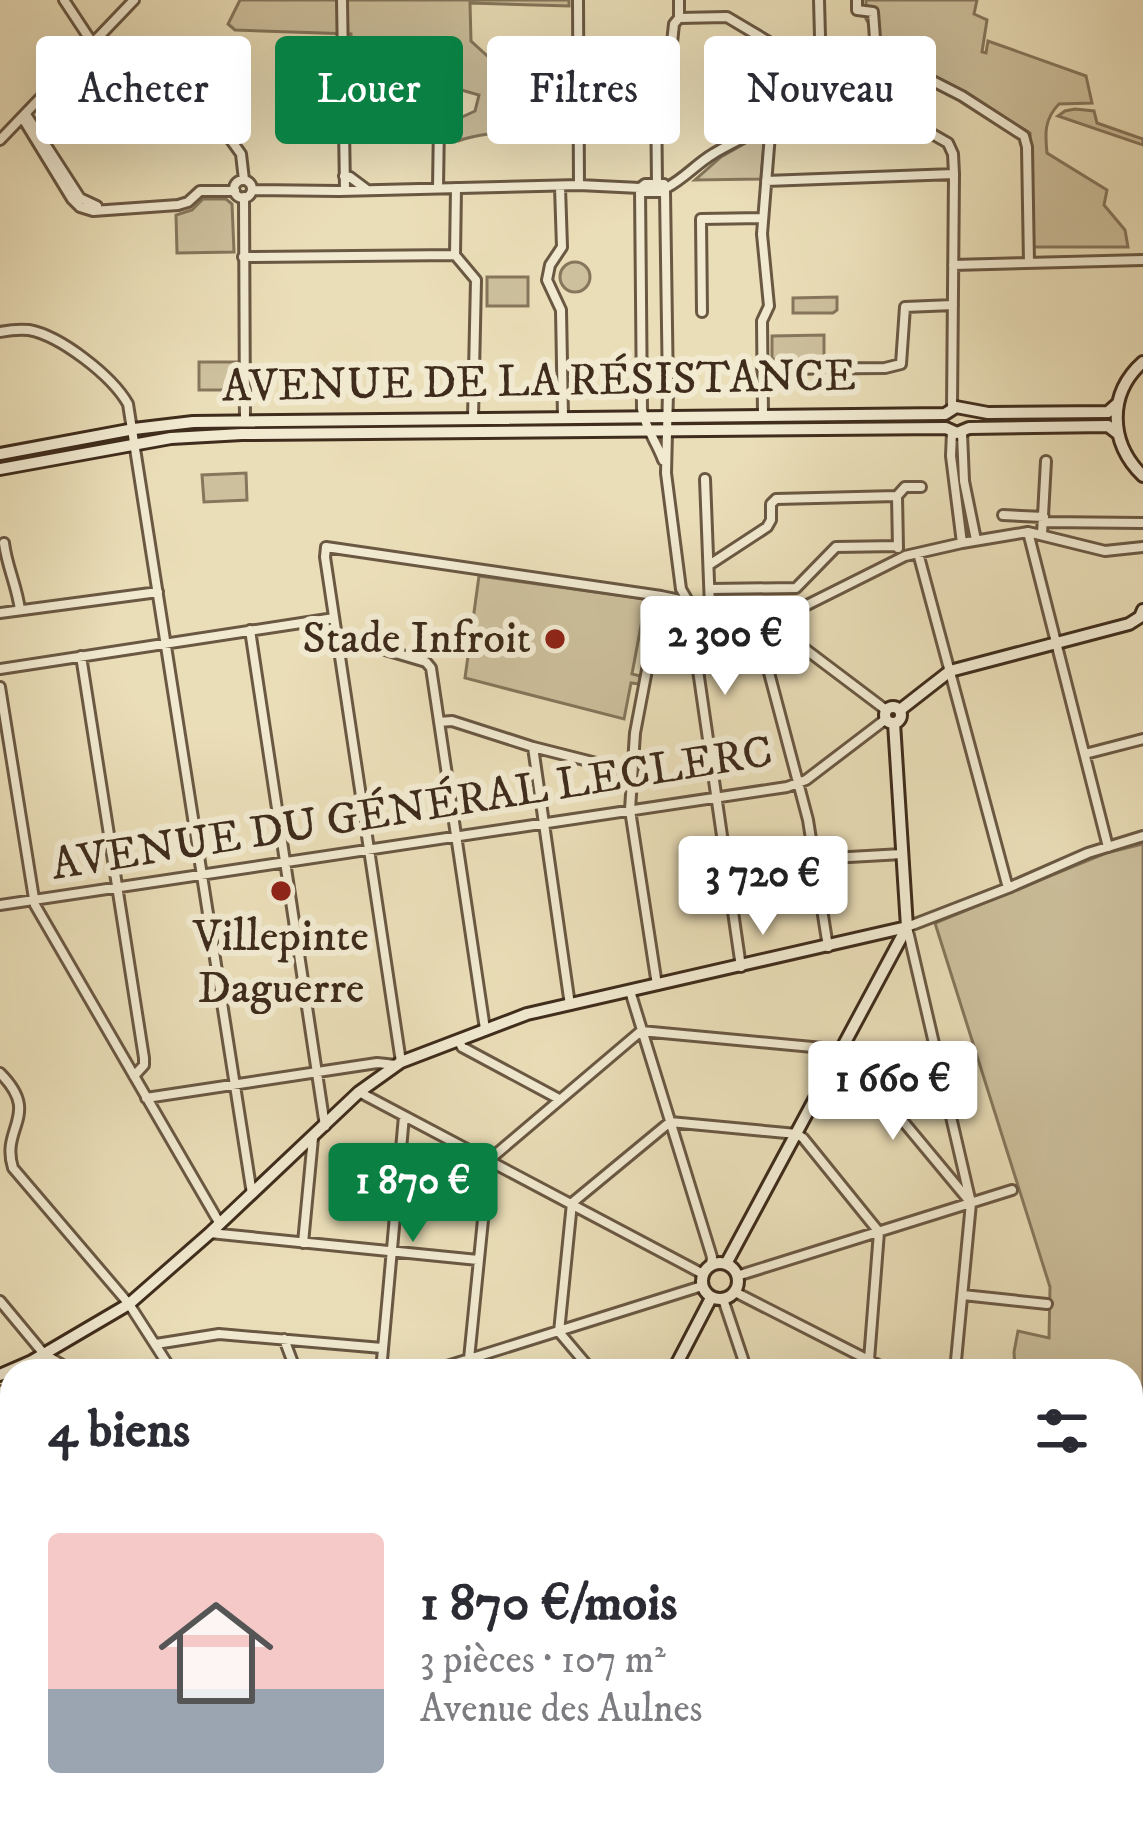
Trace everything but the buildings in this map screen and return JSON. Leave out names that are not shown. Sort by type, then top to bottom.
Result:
[{"type":"main road","points":[[1143,362],[1128,378],[1117,404],[1117,434],[1126,456],[1143,476]]},
{"type":"main road","name":"AVENUE DE LA RÉSISTANCE","points":[[0,454],[177,422],[763,415],[962,407],[988,413],[1108,412],[1117,404]]},
{"type":"main road","points":[[948,411],[957,430],[972,419],[968,411]]},
{"type":"main road","name":"AVENUE DE LA RÉSISTANCE","points":[[0,469],[136,443],[242,434],[1108,426],[1117,434]]},
{"type":"main road","points":[[723,1296],[705,1275],[726,1264],[907,927],[892,715],[950,671],[1142,619]]},
{"type":"main road","points":[[34,1359],[129,1304],[359,1092],[399,1063],[527,1014],[907,927]]},
{"type":"main road","points":[[884,934],[892,952]]},
{"type":"main road","points":[[681,1359],[737,1276],[726,1264]]},
{"type":"street","points":[[64,0],[88,36]]},
{"type":"street","points":[[100,36],[134,0]]},
{"type":"street","points":[[342,0],[345,190]]},
{"type":"street","points":[[578,0],[579,185]]},
{"type":"street","points":[[666,473],[656,91],[670,62],[679,0]]},
{"type":"street","points":[[819,0],[819,36]]},
{"type":"street","points":[[857,0],[857,10],[872,12],[876,52],[962,96],[1024,136],[1029,263]]},
{"type":"street","points":[[679,18],[727,17],[759,36]]},
{"type":"street","points":[[0,140],[36,102]]},
{"type":"street","points":[[23,115],[76,204],[88,210],[178,206],[200,191],[248,194],[579,185],[640,190]]},
{"type":"street","points":[[936,136],[948,143],[953,154],[948,411]]},
{"type":"street","points":[[234,144],[241,154],[244,180]]},
{"type":"street","points":[[438,188],[439,144]]},
{"type":"street","points":[[732,144],[677,182],[662,188],[641,184],[640,190],[643,416],[666,473],[741,967]]},
{"type":"street","points":[[763,415],[762,321],[769,306],[762,234],[769,144]]},
{"type":"street","points":[[766,181],[953,174]]},
{"type":"street","points":[[323,189],[344,176],[366,189]]},
{"type":"street","points":[[235,190],[244,180]]},
{"type":"street","points":[[244,180],[251,184],[243,257],[245,421]]},
{"type":"street","points":[[560,187],[562,247],[547,280],[561,310],[563,417]]},
{"type":"street","points":[[455,188],[454,255],[476,280],[473,418]]},
{"type":"street","points":[[702,312],[701,219],[763,218]]},
{"type":"street","points":[[243,257],[454,255]]},
{"type":"street","points":[[953,265],[1143,260]]},
{"type":"street","points":[[762,369],[901,364],[905,307],[952,305]]},
{"type":"street","points":[[0,332],[23,329],[44,335],[104,374],[128,404],[252,1193]]},
{"type":"street","points":[[957,430],[976,540]]},
{"type":"street","points":[[957,430],[951,456],[962,543]]},
{"type":"street","points":[[1042,535],[1046,461]]},
{"type":"street","points":[[705,479],[710,607]]},
{"type":"street","points":[[902,557],[897,545],[897,496],[905,487],[921,487]]},
{"type":"street","points":[[709,565],[767,527],[776,499],[897,496]]},
{"type":"street","points":[[1003,515],[1143,523]]},
{"type":"street","points":[[1028,532],[1108,847]]},
{"type":"street","points":[[146,1098],[399,1063],[326,547],[661,596],[777,620],[902,557],[976,540],[1028,532],[1105,551],[1143,547]]},
{"type":"street","points":[[4,543],[4,574],[16,583],[20,610]]},
{"type":"street","points":[[710,589],[796,588],[836,547],[897,545]]},
{"type":"street","points":[[918,553],[1008,888]]},
{"type":"street","points":[[0,613],[158,592]]},
{"type":"street","points":[[657,985],[630,810],[634,733],[661,596]]},
{"type":"street","points":[[754,616],[798,783],[828,947]]},
{"type":"street","points":[[0,669],[334,618]]},
{"type":"street","points":[[777,620],[780,630],[892,715]]},
{"type":"street","points":[[250,630],[325,1126]]},
{"type":"street","points":[[338,636],[427,662],[431,668],[485,1030]]},
{"type":"street","points":[[81,656],[144,1058],[144,1066],[134,1076]]},
{"type":"street","points":[[0,687],[34,900],[220,1224]]},
{"type":"street","name":"AVENUE DU GÉNÉRAL LECLERC","points":[[0,905],[798,783],[892,715]]},
{"type":"street","points":[[439,722],[452,721],[632,772]]},
{"type":"street","points":[[1085,754],[1143,739]]},
{"type":"street","points":[[533,747],[570,1005]]},
{"type":"street","points":[[956,1359],[971,1203],[907,927],[1088,853],[1143,836]]},
{"type":"street","points":[[814,859],[902,854]]},
{"type":"street","points":[[630,991],[641,1031],[712,1257],[705,1275],[559,1331],[469,1359],[489,1160],[641,1031],[848,1055],[971,1203]]},
{"type":"street","points":[[458,1040],[462,1047],[559,1099]]},
{"type":"street","points":[[0,1073],[19,1101],[9,1170],[129,1304],[165,1359]]},
{"type":"street","points":[[359,1092],[705,1275]]},
{"type":"street","points":[[382,1359],[404,1116]]},
{"type":"street","points":[[582,1359],[559,1331],[572,1203],[670,1122],[802,1138],[879,1232],[869,1359]]},
{"type":"street","points":[[303,1243],[313,1138]]},
{"type":"street","points":[[737,1276],[1012,1190]]},
{"type":"street","points":[[210,1233],[478,1260]]},
{"type":"street","points":[[963,1295],[1047,1304]]},
{"type":"street","points":[[723,1296],[867,1359]]},
{"type":"street","points":[[723,1296],[743,1359]]},
{"type":"street","points":[[0,1301],[52,1359]]},
{"type":"street","points":[[156,1344],[219,1334],[382,1348]]},
{"type":"street","points":[[284,1339],[292,1359]]},
{"type":"shaded area","points":[[240,0],[569,0],[569,6],[470,3],[471,41],[487,56],[487,134],[463,140],[463,117],[475,111],[479,95],[463,91],[463,36],[351,36],[235,30],[228,24]]},
{"type":"shaded area","points":[[866,0],[977,0],[974,14],[987,20],[982,52],[986,53],[988,41],[1086,76],[1092,103],[1059,104],[1047,127],[1047,153],[1107,190],[1104,205],[1125,230],[1128,247],[1032,247],[1030,133],[936,78],[936,36],[877,36],[866,19]]},
{"type":"shaded area","points":[[1075,109],[1094,111],[1097,123],[1143,139],[1143,145],[1058,116]]},
{"type":"shaded area","points":[[744,144],[764,144],[761,179],[695,180]]},
{"type":"shaded area","points":[[203,199],[226,199],[232,204],[234,252],[177,253],[176,215],[192,210]]},
{"type":"shaded area","points":[[575,262],[586,266],[590,277],[586,288],[575,292],[564,288],[560,277],[564,266]]},
{"type":"shaded area","points":[[487,277],[528,277],[528,306],[487,306]]},
{"type":"shaded area","points":[[837,297],[833,313],[793,313],[793,298]]},
{"type":"shaded area","points":[[824,335],[824,359],[772,359],[772,336]]},
{"type":"shaded area","points":[[199,362],[238,362],[239,390],[199,390]]},
{"type":"shaded area","points":[[246,473],[247,500],[204,502],[202,475]]},
{"type":"shaded area","name":"Stade Infroit","points":[[479,576],[646,599],[632,674],[640,676],[640,684],[631,683],[624,719],[465,678]]},
{"type":"shaded area","points":[[1143,844],[1143,1359],[1014,1359],[1018,1331],[1049,1338],[1050,1287],[935,923],[1106,853]]},
{"type":"place","name":"Stade Infroit","points":[[555,639]]},
{"type":"place","name":"Villepinte Daguerre","points":[[281,891]]}]
